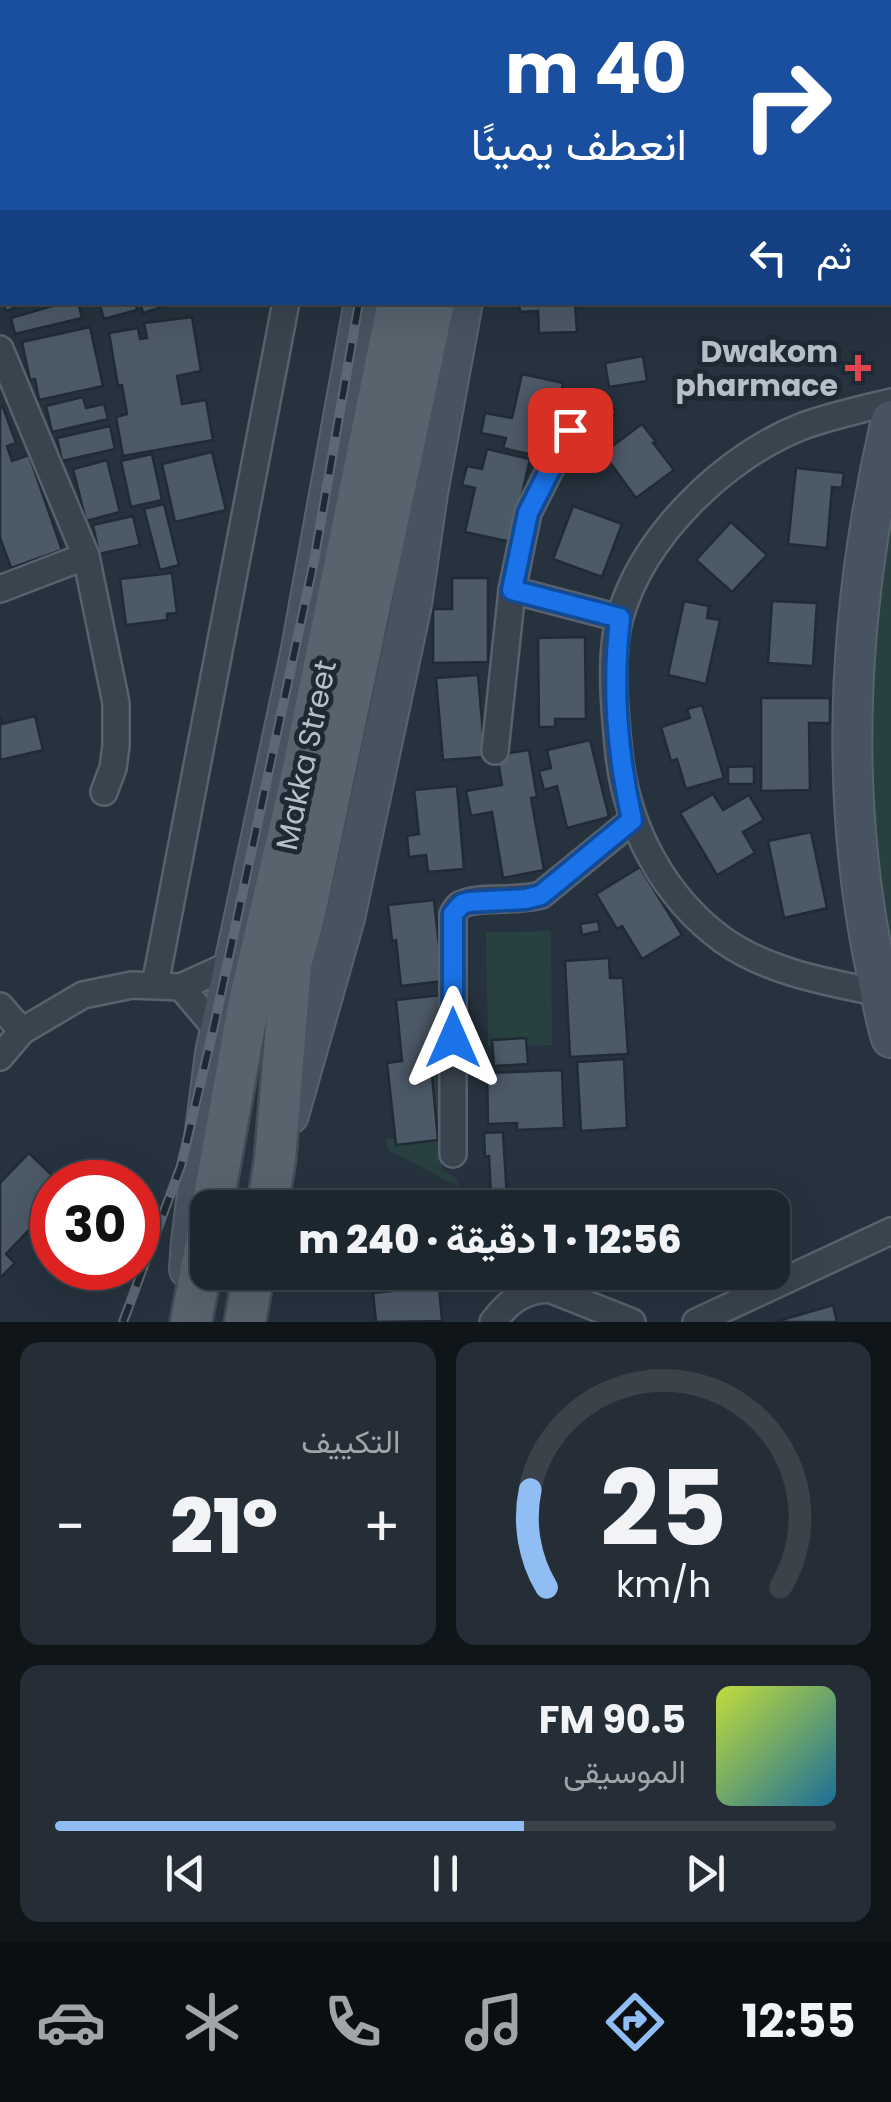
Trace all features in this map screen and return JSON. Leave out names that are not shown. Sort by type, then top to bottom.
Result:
[{"type":"main road","name":"Makka Street","points":[[215,1190],[250,1002],[307,751],[397,305]]},
{"type":"main road","name":"Makka Street","points":[[270,1190],[291,965],[306,913],[433,305]]},
{"type":"main road","points":[[189,1322],[196,1290]]},
{"type":"main road","points":[[245,1322],[251,1290]]},
{"type":"street","points":[[155,985],[285,305]]},
{"type":"street","points":[[189,1322],[190,1241],[219,1032],[303,638],[363,305]]},
{"type":"street","points":[[276,1160],[346,918],[412,604],[462,305]]},
{"type":"street","points":[[0,350],[86,556],[116,703],[115,758],[104,792]]},
{"type":"street","points":[[880,993],[762,962],[726,941],[688,909],[662,878],[632,820],[615,715],[615,656],[620,618],[639,572],[670,525],[710,482],[762,446],[802,427],[891,402]]},
{"type":"street","points":[[891,420],[864,560],[852,692],[862,896],[891,1038]]},
{"type":"street","points":[[495,751],[512,590],[528,513],[570,430]]},
{"type":"street","points":[[0,590],[86,556]]},
{"type":"street","points":[[512,590],[620,618]]},
{"type":"street","points":[[453,1154],[453,914],[469,902],[541,895],[632,820]]},
{"type":"street","points":[[0,1057],[22,1031],[82,995],[113,987],[181,988],[234,963]]},
{"type":"street","points":[[181,988],[219,1032]]},
{"type":"street","points":[[0,1006],[22,1031]]},
{"type":"street","points":[[696,1322],[891,1230]]},
{"type":"street","points":[[492,1322],[521,1294],[549,1289],[632,1322]]},
{"type":"green space","points":[[891,524],[891,968],[866,750],[871,647]]},
{"type":"green space","points":[[551,931],[552,1045],[488,1046],[486,932]]},
{"type":"green space","points":[[433,993],[449,993],[440,1088],[442,1170],[458,1179],[459,1187],[388,1150],[386,1139],[423,1136],[422,1067],[434,1066]]},
{"type":"building","points":[[56,305],[79,305],[82,318],[15,334],[11,318]]},
{"type":"building","points":[[100,305],[136,305],[137,310],[104,319]]},
{"type":"building","points":[[141,305],[169,305],[143,313]]},
{"type":"building","points":[[519,305],[575,305],[577,332],[539,333],[538,311],[520,312]]},
{"type":"building","points":[[192,317],[201,371],[177,376],[182,404],[206,400],[213,440],[123,456],[116,417],[127,414],[109,333],[138,328],[140,339],[147,338],[144,323]]},
{"type":"building","points":[[90,327],[103,386],[39,400],[35,379],[30,380],[22,342]]},
{"type":"building","points":[[643,356],[647,381],[609,387],[605,363]]},
{"type":"building","points":[[522,374],[563,383],[546,458],[503,448],[506,438],[481,433],[485,413],[512,418]]},
{"type":"building","points":[[581,394],[616,410],[609,427],[574,411]]},
{"type":"building","points":[[83,397],[86,408],[104,404],[108,419],[52,432],[46,406]]},
{"type":"building","points":[[3,407],[16,443],[7,446],[12,461],[29,455],[62,550],[11,568],[0,538]]},
{"type":"building","points":[[642,424],[674,470],[636,498],[603,453]]},
{"type":"building","points":[[110,426],[115,449],[62,461],[57,438]]},
{"type":"building","points":[[487,449],[530,459],[511,542],[465,532],[475,488],[462,485],[467,466],[482,469]]},
{"type":"building","points":[[212,452],[226,510],[175,522],[162,464]]},
{"type":"building","points":[[152,454],[162,500],[131,507],[121,461]]},
{"type":"building","points":[[107,460],[120,512],[86,521],[73,469]]},
{"type":"building","points":[[796,468],[844,473],[842,488],[832,487],[827,548],[788,544]]},
{"type":"building","points":[[164,504],[179,565],[160,570],[144,509]]},
{"type":"building","points":[[573,506],[622,524],[602,577],[553,559]]},
{"type":"building","points":[[133,516],[140,545],[99,554],[93,525]]},
{"type":"building","points":[[731,522],[767,555],[732,592],[696,560]]},
{"type":"building","points":[[172,573],[177,613],[167,614],[167,620],[126,625],[120,579]]},
{"type":"building","points":[[452,578],[488,578],[488,662],[433,663],[433,609],[452,609]]},
{"type":"building","points":[[684,601],[709,606],[707,618],[720,620],[706,684],[668,675]]},
{"type":"building","points":[[772,601],[817,603],[813,666],[768,663]]},
{"type":"building","points":[[585,637],[586,719],[555,719],[555,727],[539,727],[538,638]]},
{"type":"building","points":[[478,675],[485,757],[443,760],[436,678]]},
{"type":"building","points":[[761,698],[830,698],[830,723],[809,723],[810,790],[761,791]]},
{"type":"building","points":[[702,705],[724,778],[686,789],[677,759],[671,761],[661,727],[690,718],[687,709]]},
{"type":"building","points":[[0,716],[2,724],[35,716],[43,750],[0,760]]},
{"type":"building","points":[[590,740],[609,817],[567,828],[557,786],[544,790],[539,771],[551,768],[547,750]]},
{"type":"building","points":[[529,750],[537,797],[531,798],[544,870],[503,878],[492,812],[471,816],[466,791],[502,785],[497,755]]},
{"type":"building","points":[[754,766],[754,784],[728,784],[728,767]]},
{"type":"building","points":[[457,786],[464,869],[428,872],[426,855],[409,857],[407,836],[419,834],[414,790]]},
{"type":"building","points":[[713,794],[723,810],[749,795],[764,820],[743,832],[755,853],[717,875],[680,813]]},
{"type":"building","points":[[811,832],[827,908],[784,918],[768,841]]},
{"type":"building","points":[[640,867],[682,935],[642,959],[622,926],[617,929],[596,894]]},
{"type":"building","points":[[434,900],[443,981],[401,986],[388,905]]},
{"type":"building","points":[[598,921],[600,931],[582,935],[580,924]]},
{"type":"building","points":[[609,958],[610,978],[623,978],[628,1054],[570,1057],[565,961]]},
{"type":"building","points":[[441,995],[449,1073],[432,1075],[438,1140],[396,1145],[387,1063],[402,1061],[396,1000]]},
{"type":"building","points":[[526,1038],[528,1064],[494,1066],[492,1040]]},
{"type":"building","points":[[624,1059],[627,1128],[581,1131],[577,1062]]},
{"type":"building","points":[[562,1070],[564,1128],[517,1130],[517,1123],[488,1124],[487,1073]]},
{"type":"building","points":[[503,1132],[507,1190],[491,1190],[484,1133]]},
{"type":"building","points":[[29,1153],[36,1160],[30,1160],[30,1229],[6,1254],[15,1263],[0,1278],[0,1183]]},
{"type":"building","points":[[439,1290],[442,1321],[376,1322],[373,1293]]},
{"type":"building","points":[[833,1305],[837,1322],[775,1322]]},
{"type":"railway","points":[[123,1322],[181,1166],[214,1026],[314,561],[358,305]]},
{"type":"place","name":"Dwakom pharmace","points":[[858,368]]},
{"type":"route","points":[[453,1038],[456,908],[469,902],[541,895],[632,820],[615,715],[615,656],[620,618],[512,590],[528,513],[570,430]]}]
